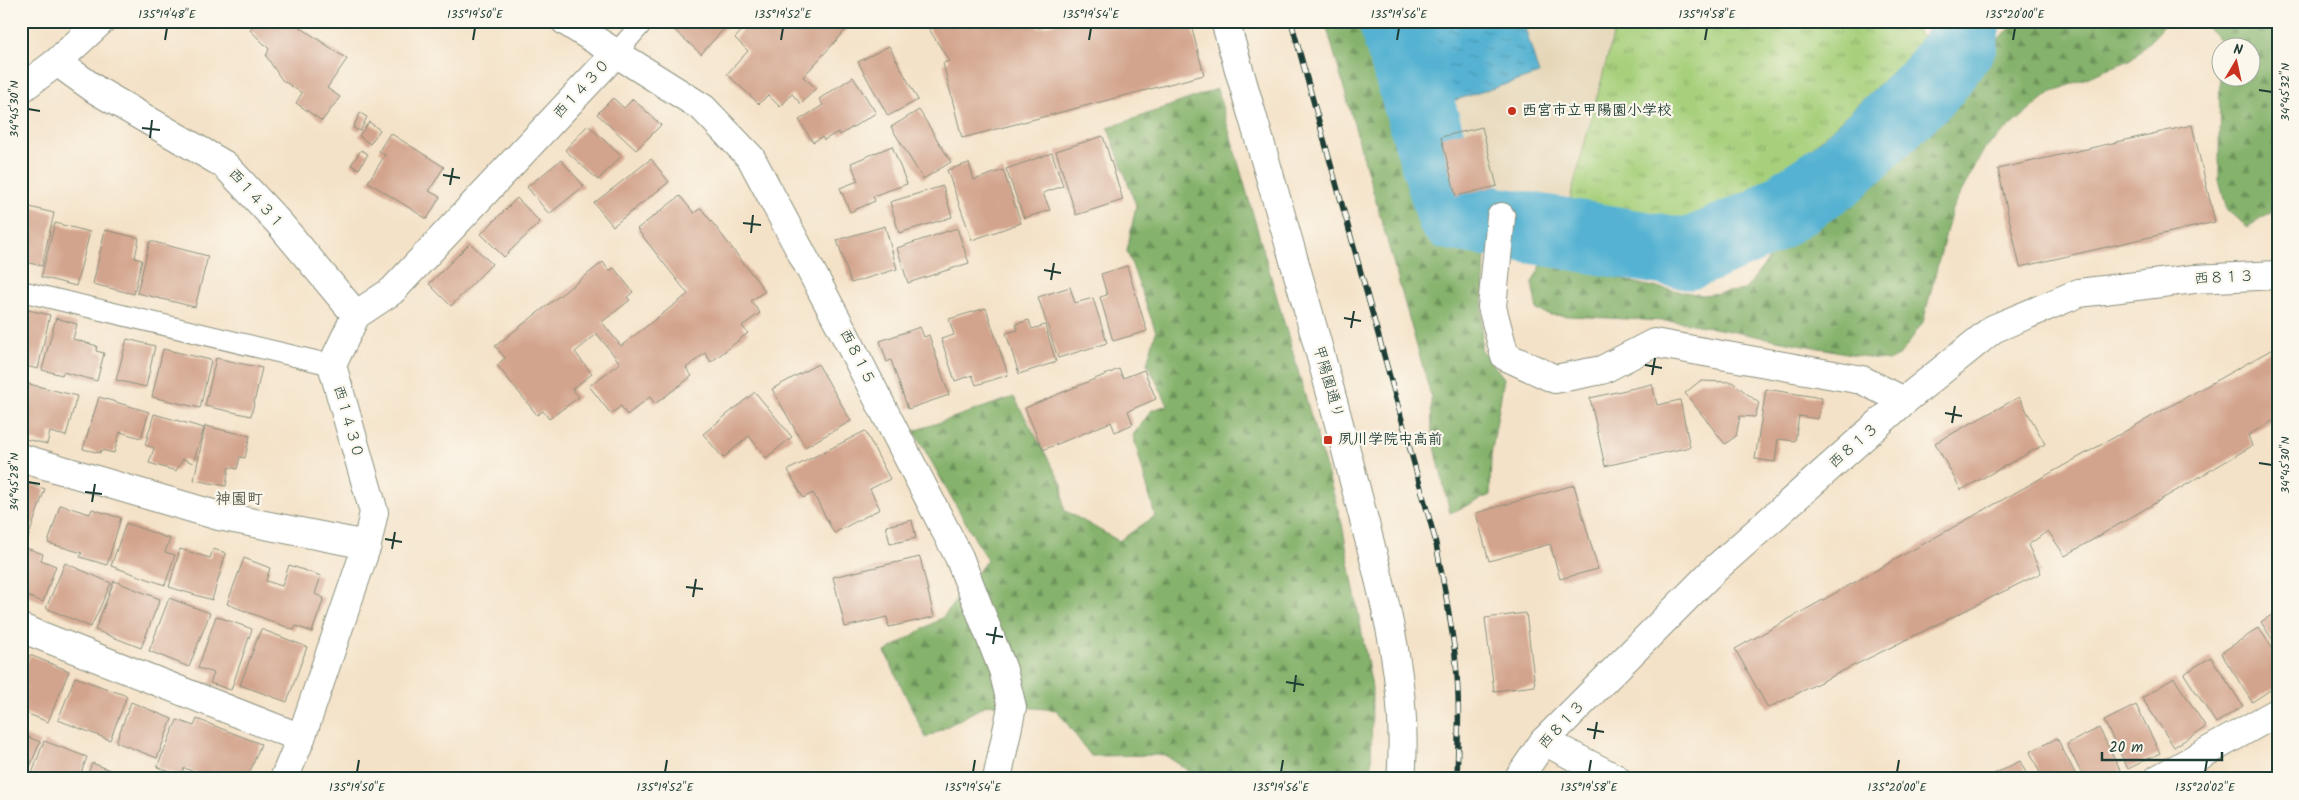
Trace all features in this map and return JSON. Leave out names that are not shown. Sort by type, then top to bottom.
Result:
[{"type":"street","points":[[21,89],[57,62],[101,21]]},
{"type":"street","name":"西８１５","points":[[565,21],[703,108],[751,158],[844,332],[959,557],[1003,670],[1012,707],[997,779]]},
{"type":"street","name":"甲陽園通り","points":[[1225,21],[1337,414],[1388,615],[1401,707],[1404,747],[1401,779]]},
{"type":"street","name":"西１４３０","points":[[284,779],[301,738],[367,545],[374,512],[332,365],[356,315],[392,291],[616,53]]},
{"type":"street","name":"西１４３１","points":[[57,62],[96,90],[225,165],[279,223],[356,315]]},
{"type":"street","points":[[1501,217],[1492,307],[1505,356],[1556,379],[1602,370],[1654,343],[1862,380],[1904,402]]},
{"type":"street","name":"西８１３","points":[[1518,779],[1544,741],[1714,570],[1904,402],[1993,330],[2078,293],[2194,279],[2278,275]]},
{"type":"street","points":[[21,458],[219,516],[367,545]]},
{"type":"street","points":[[21,628],[301,738]]},
{"type":"street","points":[[2158,779],[2278,712]]},
{"type":"street","points":[[1544,741],[1617,779]]},
{"type":"lane","points":[[616,53],[644,21]]},
{"type":"lane","points":[[21,291],[332,365]]},
{"type":"shaded area","name":"西宮市立甲陽園小学校","points":[[1405,21],[1617,21],[1568,207],[1455,200]]},
{"type":"green space","points":[[1325,21],[1402,21],[1454,205],[1487,207],[1481,349],[1504,378],[1491,456],[1490,495],[1450,513],[1432,433],[1431,396]]},
{"type":"green space","points":[[1617,21],[1909,21],[1925,41],[1750,206],[1707,221],[1568,207]]},
{"type":"green space","points":[[2019,21],[2166,21],[2159,32],[2130,60],[2050,93],[1985,148],[1952,209],[1923,322],[1900,355],[1888,361],[1682,322],[1551,315],[1537,310],[1532,283],[1545,258],[1647,286],[1703,295],[1745,290],[1821,191]]},
{"type":"green space","points":[[2200,21],[2278,21],[2278,152],[2273,160],[2271,213],[2247,227],[2227,209],[2219,181],[2220,88],[2262,88],[2262,38],[2218,38]]},
{"type":"green space","points":[[1217,89],[1342,524],[1372,688],[1371,779],[1201,779],[1165,755],[1091,756],[1057,710],[988,704],[926,738],[885,652],[943,617],[987,560],[914,431],[1014,397],[1062,484],[1064,510],[1119,541],[1155,516],[1133,435],[1152,410],[1168,405],[1147,363],[1156,332],[1127,251],[1136,205],[1108,128]]},
{"type":"water","points":[[1423,21],[1523,21],[1539,74],[1449,102]]},
{"type":"water","points":[[1976,21],[2008,21],[1989,37]]},
{"type":"building","points":[[256,21],[291,21],[347,59],[327,88],[340,97],[322,121],[296,103],[302,93],[282,80],[266,56],[269,49],[250,30]]},
{"type":"building","points":[[677,21],[731,21],[701,54],[671,27]]},
{"type":"building","points":[[751,21],[854,21],[803,77],[816,88],[801,104],[792,94],[780,107],[768,95],[759,104],[727,74],[748,51],[735,38]]},
{"type":"building","points":[[924,21],[1034,21],[1038,28],[1064,21],[1190,21],[1204,75],[962,138],[943,63],[949,61]]},
{"type":"building","points":[[889,46],[918,100],[888,116],[858,62]]},
{"type":"building","points":[[853,77],[876,113],[840,135],[838,132],[824,140],[822,137],[813,142],[799,120],[823,105],[819,99]]},
{"type":"building","points":[[613,98],[624,108],[633,99],[661,125],[636,150],[597,114]]},
{"type":"building","points":[[919,110],[951,162],[923,179],[891,127]]},
{"type":"building","points":[[360,113],[367,117],[360,131],[353,128]]},
{"type":"building","points":[[369,122],[380,130],[370,144],[359,136]]},
{"type":"building","points":[[588,125],[621,156],[598,180],[565,150]]},
{"type":"building","points":[[2192,125],[2215,222],[2020,267],[1998,169]]},
{"type":"building","points":[[1482,127],[1497,186],[1456,196],[1441,137]]},
{"type":"building","points":[[390,133],[444,167],[429,191],[440,197],[427,219],[368,182],[385,155],[379,151]]},
{"type":"building","points":[[1103,136],[1123,200],[1076,215],[1056,151]]},
{"type":"building","points":[[892,146],[907,184],[873,196],[875,201],[850,212],[840,188],[858,181],[851,163]]},
{"type":"building","points":[[361,150],[368,154],[359,169],[351,165]]},
{"type":"building","points":[[1052,153],[1063,186],[1043,193],[1050,210],[1024,218],[1006,169]]},
{"type":"building","points":[[651,159],[669,182],[613,226],[594,203]]},
{"type":"building","points":[[561,160],[584,186],[549,214],[527,187]]},
{"type":"building","points":[[969,163],[974,180],[1003,170],[1021,223],[972,240],[947,170]]},
{"type":"building","points":[[943,186],[952,217],[899,233],[890,202]]},
{"type":"building","points":[[680,196],[694,213],[701,208],[765,291],[751,301],[760,313],[742,326],[748,333],[711,362],[705,353],[686,368],[692,376],[655,404],[650,397],[627,415],[621,406],[611,414],[589,386],[620,363],[597,334],[575,352],[592,374],[572,389],[579,397],[549,419],[543,411],[537,415],[497,365],[505,358],[495,346],[603,262],[609,271],[614,268],[633,292],[627,297],[630,300],[602,322],[621,346],[688,294],[637,229]]},
{"type":"building","points":[[517,198],[540,222],[504,257],[481,234]]},
{"type":"building","points":[[21,205],[54,213],[42,266],[21,261]]},
{"type":"building","points":[[55,223],[90,232],[76,286],[41,277]]},
{"type":"building","points":[[885,226],[897,269],[851,283],[837,240]]},
{"type":"building","points":[[957,228],[969,263],[908,283],[897,248]]},
{"type":"building","points":[[105,230],[139,238],[135,258],[142,260],[134,294],[93,284]]},
{"type":"building","points":[[150,241],[208,256],[195,307],[137,293]]},
{"type":"building","points":[[470,243],[492,264],[451,306],[429,284]]},
{"type":"building","points":[[1127,266],[1147,331],[1113,341],[1100,297],[1107,295],[1101,274]]},
{"type":"building","points":[[1070,287],[1075,303],[1093,298],[1107,343],[1058,358],[1038,297]]},
{"type":"building","points":[[986,308],[1008,375],[976,385],[972,375],[955,381],[941,339],[954,335],[949,319]]},
{"type":"building","points":[[24,309],[50,315],[38,369],[21,365],[21,321]]},
{"type":"building","points":[[56,318],[77,324],[73,339],[97,346],[96,351],[104,353],[97,381],[63,372],[62,375],[42,370]]},
{"type":"building","points":[[1029,320],[1032,329],[1045,325],[1056,362],[1019,374],[1006,333],[1018,330],[1016,324]]},
{"type":"building","points":[[920,327],[924,337],[929,335],[949,395],[908,409],[891,360],[887,362],[880,341]]},
{"type":"building","points":[[127,339],[155,346],[146,387],[116,380]]},
{"type":"building","points":[[2278,346],[2278,418],[2248,435],[2252,446],[2065,556],[2048,531],[2028,545],[2041,573],[1768,708],[1735,649]]},
{"type":"building","points":[[163,349],[211,360],[200,408],[152,397]]},
{"type":"building","points":[[216,358],[262,368],[251,416],[205,406]]},
{"type":"building","points":[[818,364],[851,421],[805,447],[772,389]]},
{"type":"building","points":[[1119,369],[1123,378],[1144,370],[1156,399],[1128,411],[1133,424],[1115,432],[1111,422],[1043,450],[1025,408]]},
{"type":"building","points":[[1700,381],[1732,382],[1759,403],[1755,417],[1740,416],[1736,436],[1725,444],[1685,393]]},
{"type":"building","points":[[21,382],[77,396],[66,436],[50,432],[47,444],[21,438]]},
{"type":"building","points":[[1652,384],[1657,405],[1680,400],[1690,447],[1605,466],[1590,398]]},
{"type":"building","points":[[1766,389],[1822,398],[1818,419],[1799,416],[1795,441],[1778,439],[1775,462],[1755,459]]},
{"type":"building","points":[[755,392],[792,437],[766,458],[749,436],[723,458],[703,434]]},
{"type":"building","points":[[99,397],[149,412],[141,438],[120,432],[114,453],[101,450],[100,453],[83,449]]},
{"type":"building","points":[[2019,397],[2045,444],[1961,490],[1935,443]]},
{"type":"building","points":[[154,414],[204,428],[193,463],[183,459],[176,471],[149,463],[154,448],[145,445]]},
{"type":"building","points":[[205,426],[250,436],[245,458],[240,457],[237,469],[229,467],[226,486],[194,480]]},
{"type":"building","points":[[865,431],[890,479],[870,489],[880,509],[834,533],[813,493],[803,498],[788,470]]},
{"type":"building","points":[[21,481],[45,489],[28,538],[21,535]]},
{"type":"building","points":[[1574,485],[1598,569],[1560,579],[1550,544],[1489,561],[1476,513]]},
{"type":"building","points":[[60,505],[90,514],[92,509],[121,518],[107,565],[80,557],[82,553],[48,543]]},
{"type":"building","points":[[912,520],[916,538],[890,544],[886,526]]},
{"type":"building","points":[[126,523],[170,539],[165,552],[175,555],[165,585],[111,566]]},
{"type":"building","points":[[21,546],[43,554],[41,560],[56,566],[43,602],[21,594]]},
{"type":"building","points":[[180,549],[210,558],[213,549],[226,553],[212,600],[169,587]]},
{"type":"building","points":[[920,557],[934,617],[889,627],[887,617],[845,627],[833,577]]},
{"type":"building","points":[[244,558],[270,568],[266,581],[282,586],[289,565],[321,576],[315,594],[324,598],[312,632],[296,626],[294,630],[227,604]]},
{"type":"building","points":[[65,563],[111,583],[91,627],[46,608]]},
{"type":"building","points":[[114,581],[160,599],[141,648],[95,630]]},
{"type":"building","points":[[169,598],[210,613],[189,667],[149,651]]},
{"type":"building","points":[[2278,611],[2278,648],[2261,622]]},
{"type":"building","points":[[1526,613],[1535,686],[1494,691],[1485,618]]},
{"type":"building","points":[[216,616],[252,629],[231,690],[210,683],[214,673],[198,668]]},
{"type":"building","points":[[2259,628],[2278,657],[2278,685],[2252,702],[2221,653]]},
{"type":"building","points":[[261,629],[307,647],[287,702],[240,685]]},
{"type":"building","points":[[21,652],[26,654],[21,665]]},
{"type":"building","points":[[30,655],[69,671],[48,722],[21,711],[21,676]]},
{"type":"building","points":[[2211,657],[2243,706],[2216,723],[2184,674]]},
{"type":"building","points":[[75,677],[127,696],[110,740],[58,720]]},
{"type":"building","points":[[2174,678],[2206,727],[2174,747],[2142,698]]},
{"type":"building","points":[[131,702],[172,719],[157,758],[116,742]]},
{"type":"building","points":[[2136,705],[2160,753],[2128,769],[2104,721]]},
{"type":"building","points":[[197,719],[261,744],[247,779],[204,779],[205,776],[184,768],[181,776],[157,767],[177,720],[194,726]]},
{"type":"building","points":[[2099,728],[2122,774],[2111,779],[2084,779],[2067,744]]},
{"type":"building","points":[[21,734],[40,742],[25,779],[21,779]]},
{"type":"building","points":[[2057,738],[2078,779],[2043,779],[2030,752]]},
{"type":"building","points":[[44,741],[87,757],[79,779],[30,779]]},
{"type":"building","points":[[2020,761],[2029,779],[1984,779]]},
{"type":"building","points":[[92,763],[134,779],[86,779]]},
{"type":"waterway","points":[[1394,21],[1452,215],[1689,254],[1764,222],[1836,174],[1932,83],[1962,42],[1965,21]]},
{"type":"railway","points":[[1291,21],[1435,539],[1450,617],[1456,664],[1458,707],[1457,779]]},
{"type":"place","name":"西宮市立甲陽園小学校","points":[[1512,111]]},
{"type":"place","name":"夙川学院中高前","points":[[1328,440]]},
{"type":"district","name":"神園町","points":[[239,499]]}]
